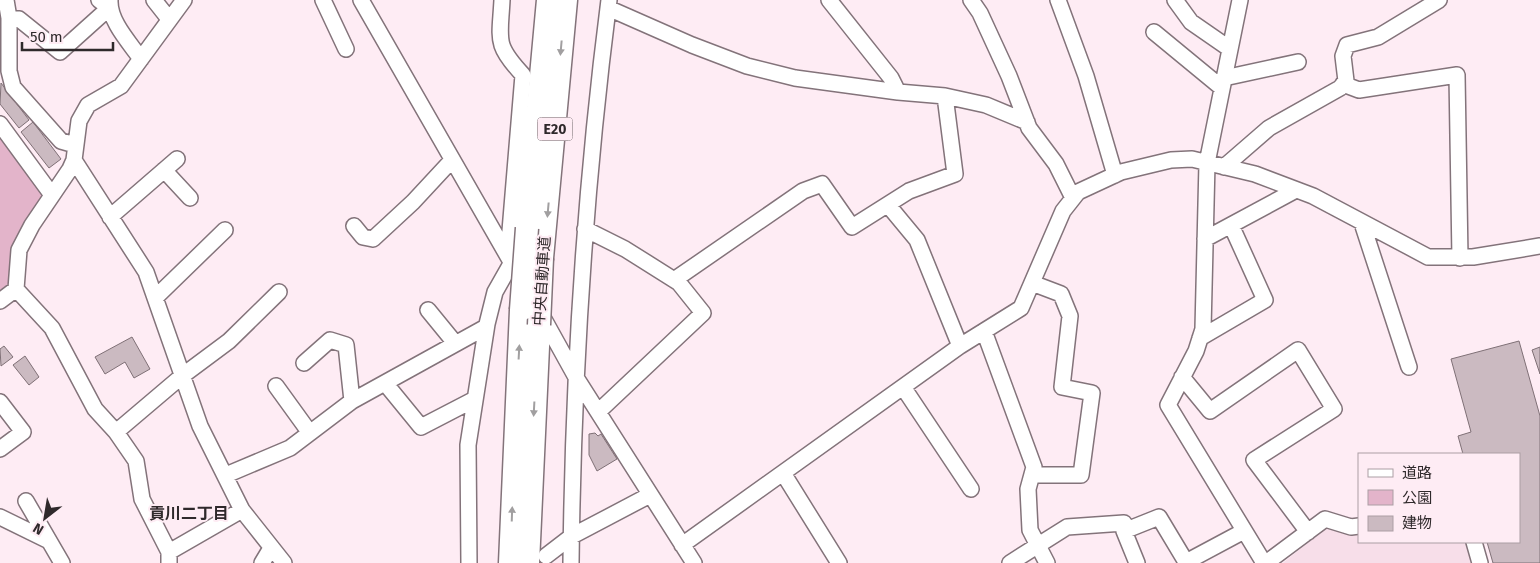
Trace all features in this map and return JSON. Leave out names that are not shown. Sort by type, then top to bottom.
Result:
[{"type":"highway","name":"中央自動車道","points":[[510,563],[521,310],[548,0]]},
{"type":"highway","name":"中央自動車道","points":[[537,559],[538,325],[542,258],[566,0]]},
{"type":"street","points":[[6,0],[9,18],[9,71],[13,87],[61,140],[75,152],[110,217],[146,272],[200,426],[242,510],[270,548],[284,563]]},
{"type":"street","points":[[154,0],[169,19]]},
{"type":"street","points":[[0,301],[16,288],[19,250],[75,152],[79,121],[88,106],[121,86],[184,0]]},
{"type":"street","points":[[322,0],[346,49]]},
{"type":"street","points":[[362,0],[510,259],[576,379],[694,563]]},
{"type":"street","points":[[469,563],[468,446],[486,327],[495,292],[510,259],[523,75],[508,59],[500,45],[502,0]]},
{"type":"street","points":[[829,0],[891,78],[898,92]]},
{"type":"street","points":[[971,0],[980,13],[1009,76],[1027,122],[1056,164],[1073,198]]},
{"type":"street","points":[[1058,0],[1086,76],[1114,175]]},
{"type":"street","points":[[1175,0],[1192,22],[1230,49]]},
{"type":"street","points":[[1225,0],[1239,4],[1207,163],[1203,329],[1168,405],[1265,563],[1325,519],[1351,527],[1358,526]]},
{"type":"street","points":[[1224,167],[1269,128],[1322,101],[1344,84],[1346,81],[1343,56],[1347,45],[1378,37],[1439,0]]},
{"type":"street","points":[[9,18],[19,19],[60,52],[106,3],[122,32],[142,59]]},
{"type":"street","points":[[571,563],[576,379],[585,229],[599,78],[609,4],[692,45],[747,66],[795,78],[898,92],[944,96],[986,106],[1027,122]]},
{"type":"street","points":[[1154,32],[1223,83]]},
{"type":"street","points":[[1223,83],[1298,62]]},
{"type":"street","points":[[1344,84],[1359,90],[1457,75],[1460,258]]},
{"type":"street","points":[[674,280],[803,191],[822,184],[852,227],[909,191],[955,174],[944,96]]},
{"type":"street","points":[[0,124],[52,195]]},
{"type":"street","points":[[110,217],[177,159]]},
{"type":"street","points":[[354,226],[363,237],[373,239],[413,202],[452,160]]},
{"type":"street","points":[[682,545],[960,346],[1021,308],[1058,221],[1073,198],[1078,192],[1114,175],[1171,160],[1192,160],[1255,174],[1296,190],[1428,257],[1460,258],[1540,246]]},
{"type":"street","points":[[164,170],[190,198]]},
{"type":"street","points":[[1205,239],[1296,190]]},
{"type":"street","points":[[888,205],[917,240],[960,346]]},
{"type":"street","points":[[1362,223],[1409,367]]},
{"type":"street","points":[[1200,338],[1266,300],[1231,225]]},
{"type":"street","points":[[585,229],[625,249],[674,280],[703,313],[598,412]]},
{"type":"street","points":[[156,297],[225,230]]},
{"type":"street","points":[[1032,283],[1060,294],[1070,316],[1062,386],[1092,393],[1081,475],[1032,475]]},
{"type":"street","points":[[16,288],[52,328],[95,409],[116,432],[136,460],[142,499],[169,557],[242,510]]},
{"type":"street","points":[[116,432],[182,376],[229,341],[279,292]]},
{"type":"street","points":[[428,310],[455,343]]},
{"type":"street","points":[[226,476],[280,453],[352,401],[486,327]]},
{"type":"street","points":[[984,331],[1034,467],[1028,489],[1030,530],[1047,563]]},
{"type":"street","points":[[304,363],[330,340],[346,345],[352,401]]},
{"type":"street","points":[[1182,377],[1210,411],[1298,350],[1334,408],[1254,460],[1308,532]]},
{"type":"street","points":[[385,383],[421,427],[475,399]]},
{"type":"street","points":[[276,386],[310,433]]},
{"type":"street","points":[[903,387],[971,490]]},
{"type":"street","points":[[0,402],[23,432],[0,449]]},
{"type":"street","points":[[783,473],[839,563]]},
{"type":"street","points":[[537,559],[572,536],[650,494]]},
{"type":"street","points":[[26,501],[62,563]]},
{"type":"street","points":[[0,517],[49,541]]},
{"type":"street","points":[[1137,563],[1124,531],[1160,517],[1186,563],[1244,531]]},
{"type":"street","points":[[1010,563],[1067,527],[1124,523]]},
{"type":"street","points":[[1474,543],[1480,563]]},
{"type":"street","points":[[262,563],[270,548]]},
{"type":"shaded area","points":[[1326,528],[1351,536],[1358,535],[1358,543],[1467,543],[1473,551],[1475,563],[1283,563]]},
{"type":"green space","points":[[0,134],[45,194],[10,283],[0,290]]},
{"type":"building","points":[[1,83],[29,120],[19,128],[0,104]]},
{"type":"building","points":[[33,122],[61,159],[49,168],[21,132]]},
{"type":"building","points":[[132,337],[150,369],[134,378],[125,362],[105,374],[95,357]]},
{"type":"building","points":[[1519,341],[1540,416],[1540,563],[1493,563],[1487,543],[1520,543],[1520,453],[1463,453],[1458,436],[1471,432],[1451,359]]},
{"type":"building","points":[[4,346],[13,357],[1,366],[0,349]]},
{"type":"building","points":[[1540,347],[1540,374],[1532,350]]},
{"type":"building","points":[[25,356],[39,377],[29,385],[13,365]]},
{"type":"building","points":[[595,433],[598,436],[601,434],[617,459],[597,471],[589,455],[589,434]]},
{"type":"district","name":"貢川二丁目","points":[[189,513]]}]
